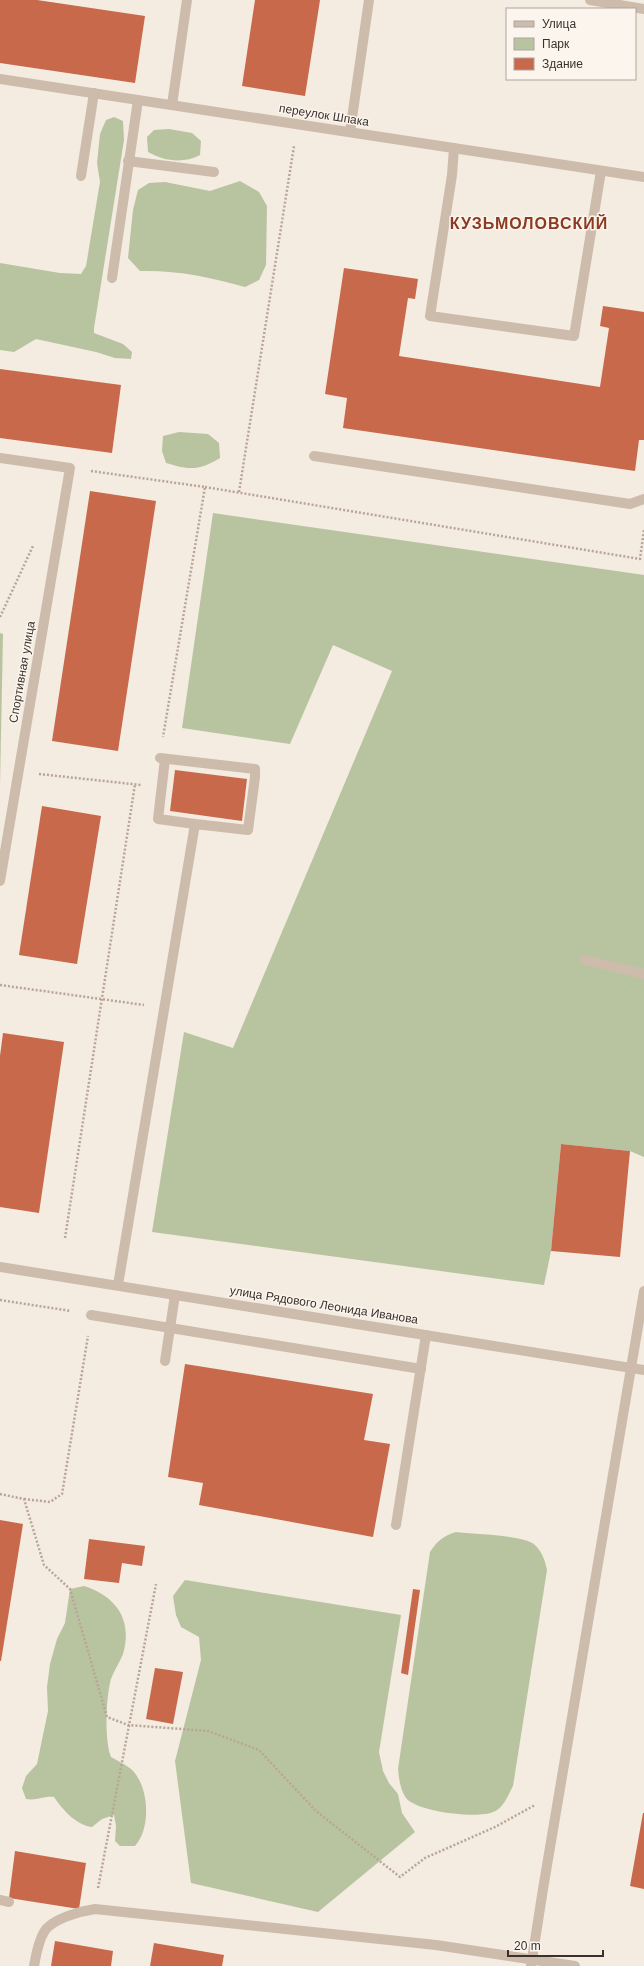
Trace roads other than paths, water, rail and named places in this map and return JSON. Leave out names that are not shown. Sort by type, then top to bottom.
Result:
[{"type":"street","points":[[172,105],[186,0]]},
{"type":"street","points":[[350,132],[369,0]]},
{"type":"street","points":[[590,0],[644,8]]},
{"type":"street","name":"переулок Шпака","points":[[0,79],[644,177]]},
{"type":"street","points":[[81,176],[94,93]]},
{"type":"street","points":[[112,278],[138,100]]},
{"type":"street","points":[[454,148],[452,175],[430,316],[574,336],[601,171]]},
{"type":"street","points":[[128,161],[214,172]]},
{"type":"street","points":[[314,456],[630,504],[644,499]]},
{"type":"street","name":"Спортивная улица","points":[[0,461],[70,468],[0,881]]},
{"type":"street","points":[[163,758],[254,769],[255,777],[248,830],[195,824],[158,819],[163,758]]},
{"type":"street","points":[[118,1285],[195,824]]},
{"type":"street","points":[[586,960],[644,974]]},
{"type":"street","name":"улица Рядового Леонида Иванова","points":[[0,1267],[644,1370]]},
{"type":"street","points":[[532,1963],[559,1793],[644,1291]]},
{"type":"street","points":[[165,1361],[175,1295]]},
{"type":"street","points":[[91,1315],[421,1368]]},
{"type":"street","points":[[396,1525],[426,1335]]},
{"type":"street","points":[[34,1966],[37,1950],[44,1931],[59,1920],[80,1911],[95,1909],[428,1944],[532,1963],[575,1966]]},
{"type":"district","name":"КУЗЬМОЛОВСКИЙ","points":[[529,223]]}]
